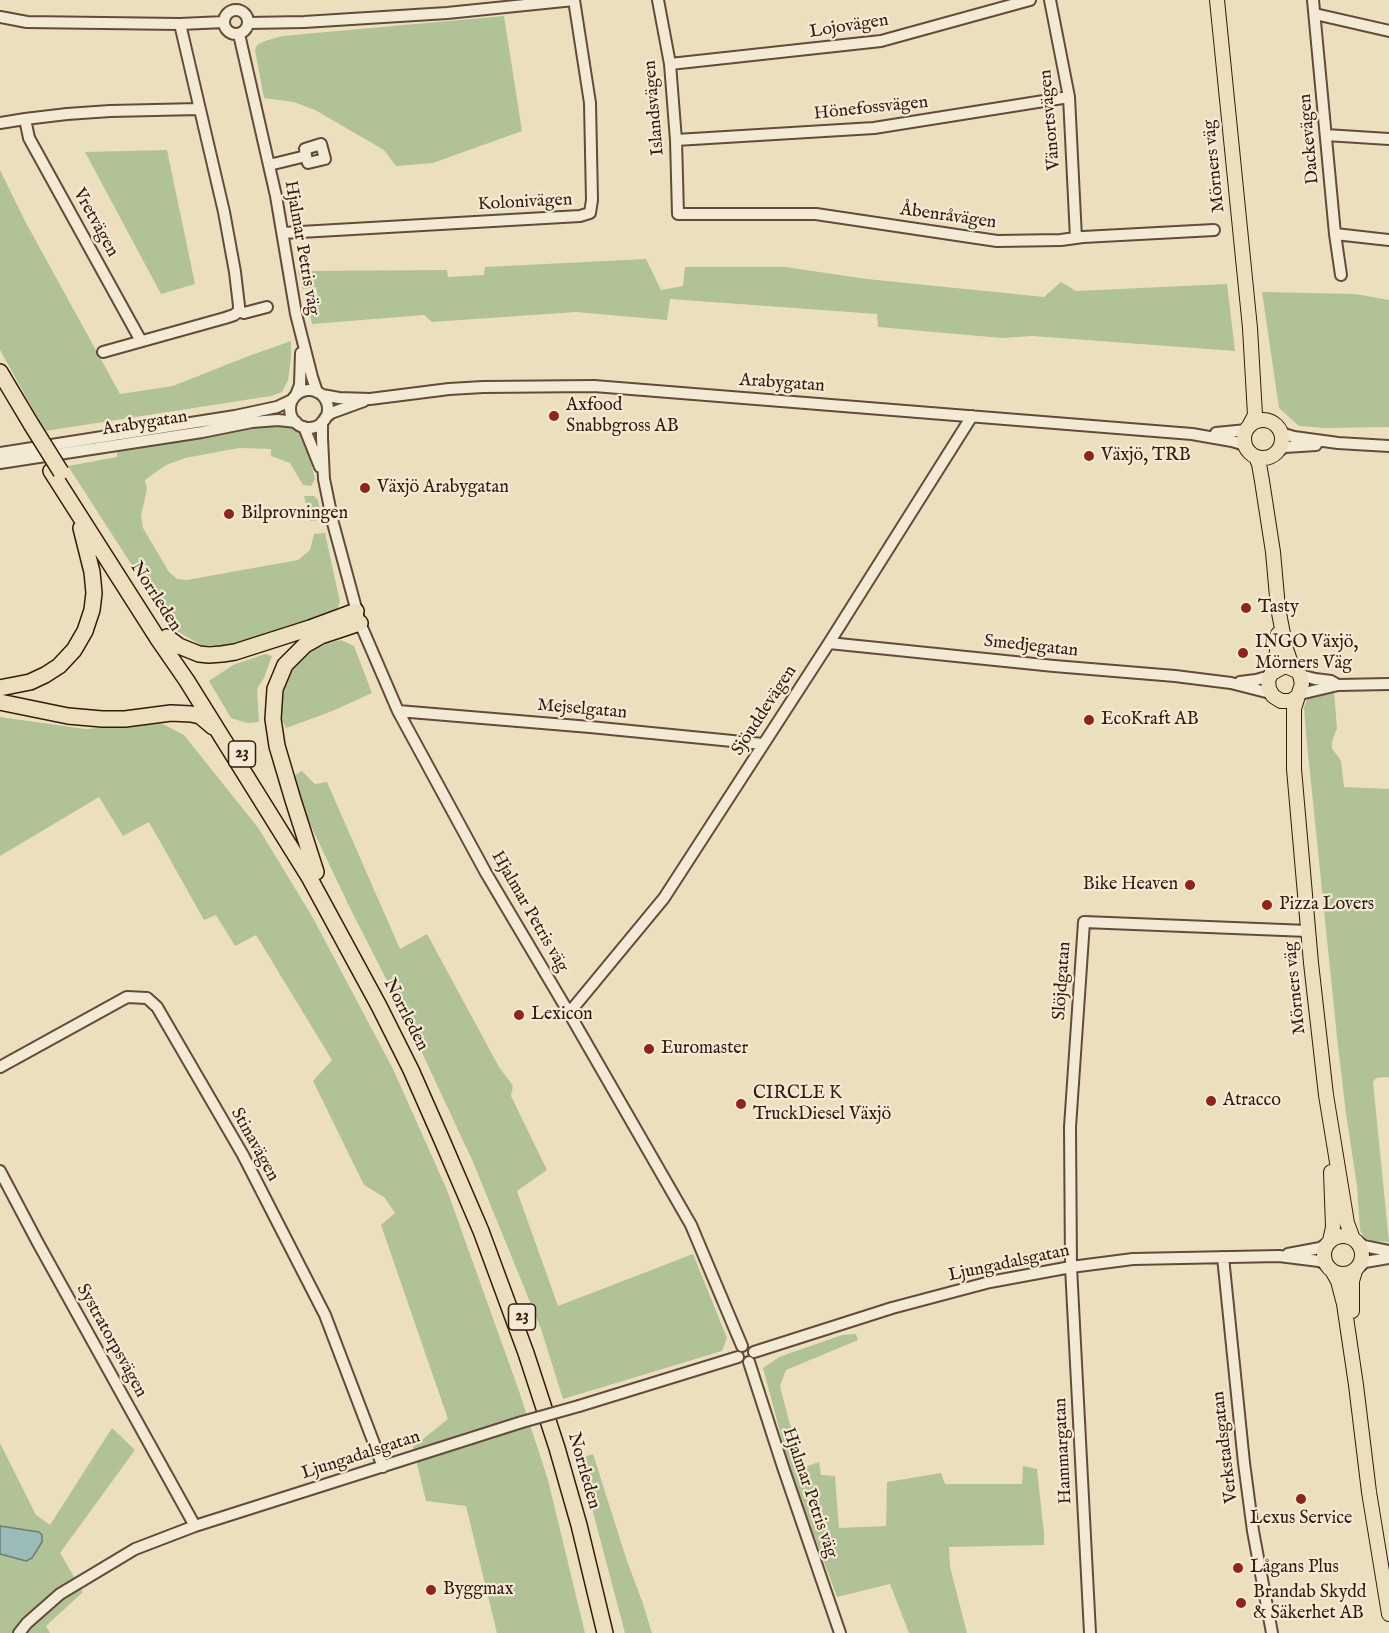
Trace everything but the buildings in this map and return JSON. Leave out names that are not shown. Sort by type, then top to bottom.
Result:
[{"type":"highway","name":"23","points":[[0,372],[27,426]]},
{"type":"highway","name":"23","points":[[0,388],[56,472]]},
{"type":"highway","name":"Norrleden","points":[[56,472],[75,510],[309,877],[406,1059],[481,1230],[526,1353],[579,1525],[605,1633]]},
{"type":"highway","name":"Norrleden","points":[[56,472],[167,637],[268,794],[316,872],[393,1015],[449,1134],[488,1227],[534,1350],[590,1533],[614,1633]]},
{"type":"highway","points":[[0,688],[30,682],[59,666],[74,650],[86,630],[94,593],[92,572],[75,510]]},
{"type":"highway","points":[[167,637],[179,646],[199,654],[222,654],[310,628],[358,617]]},
{"type":"highway","points":[[316,872],[277,746],[273,719],[275,689],[285,665],[305,645],[358,617]]},
{"type":"highway","points":[[0,702],[68,716],[102,719],[125,719],[171,713],[191,714],[206,720],[219,733]]},
{"type":"main road","name":"Mörners väg","points":[[1217,0],[1250,328],[1255,415],[1248,428]]},
{"type":"main road","name":"Mörners väg","points":[[1250,328],[1262,402],[1266,416],[1274,426]]},
{"type":"main road","points":[[1277,452],[1263,458],[1256,457],[1249,452],[1244,438],[1248,428],[1261,420],[1274,426],[1282,441],[1277,452],[1271,461],[1270,468],[1273,552],[1278,608],[1286,649],[1302,684],[1299,695],[1286,702],[1273,696],[1268,685],[1277,656],[1278,608]]},
{"type":"main road","points":[[1256,457],[1261,471],[1273,552]]},
{"type":"main road","points":[[1271,674],[1282,667],[1296,672]]},
{"type":"main road","name":"Mörners väg","points":[[1299,695],[1294,709],[1294,769],[1308,931],[1326,1095],[1333,1211],[1333,1227],[1329,1242]]},
{"type":"main road","name":"Mörners väg","points":[[1273,696],[1285,720],[1294,769]]},
{"type":"main road","name":"Mörners väg","points":[[1326,1095],[1347,1223],[1354,1239]]},
{"type":"main road","points":[[1356,1385],[1351,1290],[1362,1255],[1361,1248],[1354,1239],[1341,1236],[1329,1242],[1325,1248],[1324,1257],[1338,1281],[1344,1304],[1369,1492],[1389,1614]]},
{"type":"main road","points":[[1329,1268],[1345,1275],[1357,1269]]},
{"type":"street","points":[[248,23],[310,22],[447,13],[574,0]]},
{"type":"street","name":"Kolonivägen","points":[[283,233],[580,216],[590,213],[592,200],[590,103],[574,0]]},
{"type":"street","name":"Islandsvägen","points":[[658,0],[670,64],[676,140],[678,214]]},
{"type":"street","name":"Lojovägen","points":[[670,64],[881,41],[1030,0]]},
{"type":"street","name":"Vänortsvägen","points":[[1050,0],[1069,98],[1076,238]]},
{"type":"street","name":"Dackevägen","points":[[1313,0],[1335,234],[1341,275]]},
{"type":"street","points":[[232,5],[244,13],[248,23],[245,30],[239,34],[228,32],[224,26],[225,16],[232,5]]},
{"type":"street","points":[[1315,14],[1389,31]]},
{"type":"street","points":[[0,17],[27,22],[180,24],[224,22]]},
{"type":"street","points":[[103,352],[225,318],[238,311],[238,292],[217,182],[180,24]]},
{"type":"street","name":"Hjalmar Petris väg","points":[[239,34],[283,233],[301,338],[320,394]]},
{"type":"street","name":"Hönefossvägen","points":[[676,140],[874,128],[1069,98]]},
{"type":"street","points":[[0,123],[67,114],[199,109]]},
{"type":"street","name":"Vretvägen","points":[[25,119],[29,138],[141,341]]},
{"type":"street","points":[[1326,135],[1389,140]]},
{"type":"street","name":"Hjalmar Petris väg","points":[[269,165],[306,156]]},
{"type":"street","name":"Åbenråvägen","points":[[678,214],[816,214],[997,241],[1214,231]]},
{"type":"street","points":[[1335,234],[1389,240]]},
{"type":"street","points":[[238,311],[244,313],[267,307]]},
{"type":"street","name":"Hjalmar Petris väg","points":[[294,398],[300,386],[301,338]]},
{"type":"street","name":"Arabygatan","points":[[320,394],[339,398],[370,399],[472,388],[584,386],[1192,434],[1245,445]]},
{"type":"street","points":[[306,390],[320,394],[327,406],[324,420],[314,427],[300,425],[290,412],[294,398],[306,390]]},
{"type":"street","name":"Arabygatan","points":[[0,453],[235,416],[278,407],[294,398]]},
{"type":"street","name":"Arabygatan","points":[[324,420],[331,413],[370,399]]},
{"type":"street","name":"Sjöuddevägen","points":[[569,1013],[664,898],[972,416]]},
{"type":"street","name":"Arabygatan","points":[[0,463],[202,432],[252,422],[279,420],[300,425]]},
{"type":"street","name":"Hjalmar Petris väg","points":[[324,420],[322,438],[324,479],[333,523],[358,617],[398,711],[486,873],[691,1225],[740,1351]]},
{"type":"street","name":"Hjalmar Petris väg","points":[[300,425],[324,479]]},
{"type":"street","points":[[1274,426],[1284,434],[1294,437],[1338,443],[1389,446]]},
{"type":"street","name":"Arabygatan","points":[[1192,434],[1233,433],[1248,428]]},
{"type":"street","points":[[1277,452],[1291,446],[1338,443]]},
{"type":"street","name":"Smedjegatan","points":[[829,643],[1231,682],[1256,680],[1271,674]]},
{"type":"street","points":[[1296,672],[1338,685]]},
{"type":"street","name":"Smedjegatan","points":[[1231,682],[1273,696]]},
{"type":"street","points":[[1299,695],[1338,685],[1389,684]]},
{"type":"street","name":"Mejselgatan","points":[[398,711],[763,744]]},
{"type":"street","name":"Slöjdgatan","points":[[1071,1267],[1070,1127],[1084,922],[1308,931]]},
{"type":"street","name":"Stinavägen","points":[[0,1067],[127,997],[147,998],[157,1007],[243,1155],[325,1315],[383,1467]]},
{"type":"street","name":"Systratorpsvägen","points":[[0,1171],[195,1526]]},
{"type":"street","points":[[1354,1239],[1364,1246],[1389,1251]]},
{"type":"street","name":"Ljungadalsgatan","points":[[1279,1256],[1320,1248],[1329,1242]]},
{"type":"street","name":"Ljungadalsgatan","points":[[754,1352],[892,1308],[990,1282],[1071,1267],[1133,1259],[1279,1256],[1318,1261],[1329,1268]]},
{"type":"street","name":"Verkstadsgatan","points":[[1223,1257],[1244,1463],[1253,1531],[1272,1633]]},
{"type":"street","points":[[1357,1269],[1365,1263],[1389,1258]]},
{"type":"street","name":"Hammargatan","points":[[1071,1267],[1090,1633]]},
{"type":"street","points":[[749,1346],[754,1352],[753,1359],[742,1362],[740,1351],[749,1346]]},
{"type":"street","name":"Ljungadalsgatan","points":[[19,1633],[60,1594],[135,1549],[195,1526],[579,1406],[740,1351]]},
{"type":"street","name":"Hjalmar Petris väg","points":[[748,1362],[840,1633]]},
{"type":"green space","points":[[504,16],[522,131],[433,163],[396,166],[384,150],[315,110],[294,102],[264,98],[255,50],[257,45],[265,41],[282,36]]},
{"type":"green space","points":[[167,150],[195,284],[161,294],[85,152]]},
{"type":"green space","points":[[0,170],[25,221],[120,394],[173,386],[291,341],[288,380],[282,392],[271,396],[45,431],[0,350]]},
{"type":"green space","points":[[646,259],[661,290],[683,286],[685,267],[785,267],[867,279],[1044,297],[1061,282],[1076,291],[1227,284],[1235,351],[1032,336],[1002,338],[878,327],[877,314],[670,299],[667,320],[576,312],[432,322],[424,315],[312,324],[308,305],[318,297],[316,287],[303,289],[298,271],[447,270],[448,277],[484,275],[485,267]]},
{"type":"green space","points":[[1262,292],[1355,294],[1389,300],[1389,427],[1299,426],[1279,408]]},
{"type":"green space","points":[[283,423],[299,430],[305,437],[315,479],[311,486],[303,485],[290,463],[271,456],[271,449],[239,448],[185,458],[166,465],[145,480],[147,489],[141,516],[143,528],[169,572],[177,579],[187,580],[298,560],[310,550],[314,534],[325,533],[340,602],[337,610],[324,617],[277,633],[232,645],[201,645],[177,631],[151,595],[68,466],[117,457],[117,451]]},
{"type":"green space","points":[[304,496],[314,496],[318,500],[322,518],[310,521]]},
{"type":"green space","points":[[341,640],[354,646],[372,693],[286,728],[281,717],[284,689],[291,671],[308,652]]},
{"type":"green space","points":[[265,654],[272,656],[264,678],[257,689],[259,722],[247,723],[231,718],[209,681],[233,665]]},
{"type":"green space","points":[[1334,692],[1337,728],[1332,748],[1341,761],[1344,787],[1389,789],[1389,1077],[1376,1078],[1373,1082],[1389,1242],[1364,1239],[1360,1230],[1357,1186],[1337,1037],[1306,734],[1304,707],[1309,695]]},
{"type":"green space","points":[[0,717],[85,729],[161,723],[184,735],[259,829],[313,918],[393,1069],[447,1190],[519,1391],[548,1480],[585,1633],[497,1633],[466,1506],[426,1501],[413,1447],[448,1419],[381,1225],[395,1213],[384,1197],[364,1185],[313,1081],[332,1060],[256,935],[235,946],[216,915],[204,920],[149,822],[123,836],[99,797],[0,856]]},
{"type":"green space","points":[[302,771],[315,784],[327,782],[400,949],[427,934],[499,1067],[513,1086],[511,1096],[547,1170],[517,1191],[558,1306],[693,1254],[727,1338],[722,1351],[563,1399],[541,1329],[473,1162],[403,1012],[301,805],[293,776]]},
{"type":"green space","points":[[856,1334],[858,1340],[786,1370],[780,1386],[805,1467],[819,1462],[821,1475],[835,1476],[839,1528],[886,1526],[887,1482],[941,1473],[945,1484],[1022,1484],[1023,1466],[1037,1469],[1044,1545],[949,1547],[950,1567],[967,1633],[909,1633],[890,1584],[837,1597],[791,1473],[763,1368],[779,1357],[842,1335]]},
{"type":"green space","points":[[112,1428],[135,1450],[60,1553],[83,1592],[46,1626],[50,1633],[0,1633],[0,1443],[36,1515],[50,1525]]},
{"type":"green space","points":[[593,1454],[652,1633],[625,1633],[579,1459]]},
{"type":"water","points":[[0,1526],[39,1532],[42,1535],[42,1542],[32,1558],[26,1561],[0,1554]]},
{"type":"place","name":"Axfood Snabbgross AB","points":[[554,416]]},
{"type":"place","name":"Växjö, TRB","points":[[1089,456]]},
{"type":"place","name":"Växjö Arabygatan","points":[[365,488]]},
{"type":"place","name":"Bilprovningen","points":[[229,514]]},
{"type":"place","name":"Tasty","points":[[1246,608]]},
{"type":"place","name":"INGO Växjö, Mörners Väg","points":[[1243,653]]},
{"type":"place","name":"EcoKraft AB","points":[[1089,720]]},
{"type":"place","name":"Bike Heaven","points":[[1190,885]]},
{"type":"place","name":"Pizza Lovers","points":[[1267,905]]},
{"type":"place","name":"Lexicon","points":[[519,1015]]},
{"type":"place","name":"Euromaster","points":[[649,1049]]},
{"type":"place","name":"Atracco","points":[[1211,1101]]},
{"type":"place","name":"CIRCLE K TruckDiesel Växjö","points":[[741,1104]]},
{"type":"place","name":"Lexus Service","points":[[1301,1499]]},
{"type":"place","name":"Lågans Plus","points":[[1238,1568]]},
{"type":"place","name":"Byggmax","points":[[431,1590]]},
{"type":"place","name":"Brandab Skydd & Säkerhet AB","points":[[1241,1603]]}]
